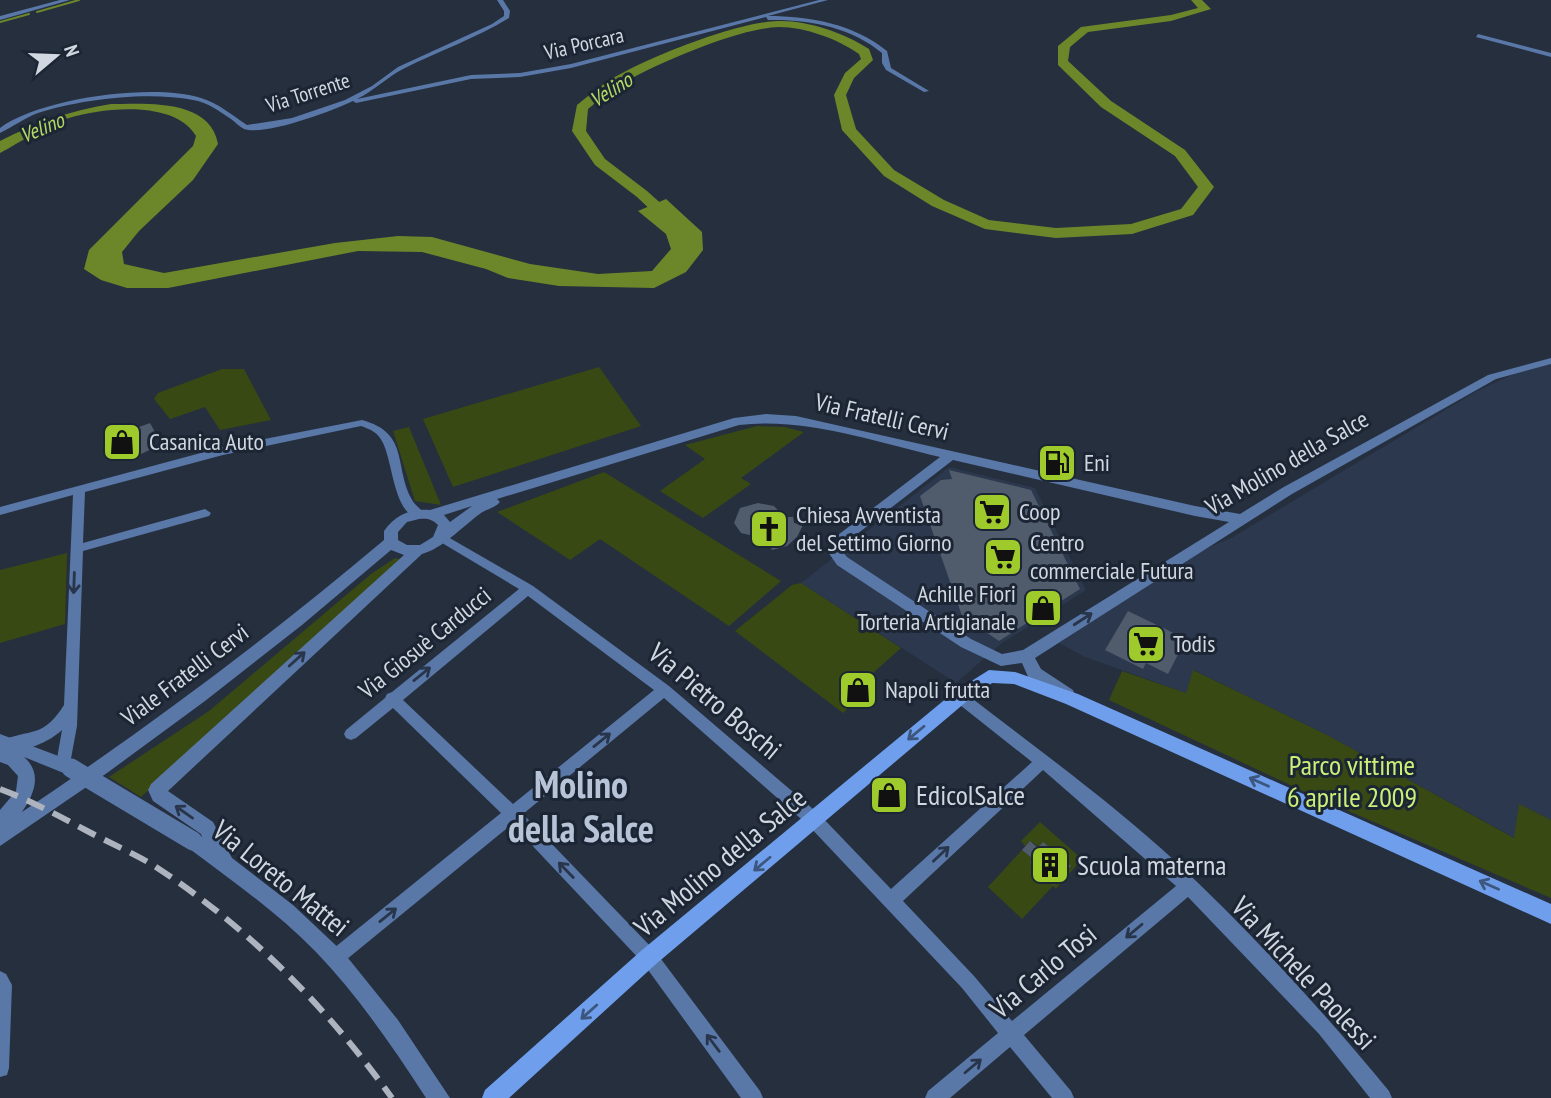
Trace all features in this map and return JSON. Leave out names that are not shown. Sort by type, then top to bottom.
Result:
[{"type":"main road","name":"Via Molino della Salce","points":[[493,1098],[649,957],[960,696],[989,676]]},
{"type":"main road","points":[[989,676],[1015,678],[1072,699],[1551,914]]},
{"type":"street","points":[[0,18],[67,0]]},
{"type":"street","name":"Via Torrente","points":[[0,131],[6,120],[54,107],[139,94],[195,97],[221,108],[246,127],[253,127],[348,102],[377,86],[401,67],[479,34],[507,17],[507,11],[500,0]]},
{"type":"street","name":"Via Porcara","points":[[348,102],[471,77],[520,75],[552,70],[754,19],[792,6],[825,0]]},
{"type":"street","points":[[754,19],[795,19],[864,37],[885,52],[888,69],[926,91]]},
{"type":"street","points":[[1478,36],[1551,55]]},
{"type":"street","name":"Via Molino della Salce","points":[[1026,656],[1241,519],[1492,377],[1551,360]]},
{"type":"street","name":"Via Fratelli Cervi","points":[[425,514],[516,490],[750,419],[796,420],[1195,512],[1241,519]]},
{"type":"street","points":[[0,510],[223,451],[362,423],[377,426],[386,435],[408,507],[442,520],[445,525],[442,536],[427,548],[417,551],[401,550],[391,542],[391,531],[396,524],[425,514]]},
{"type":"street","points":[[950,456],[843,538],[835,552],[842,561],[966,643],[1001,660],[1026,656],[1035,674],[1072,699]]},
{"type":"street","points":[[67,766],[79,490]]},
{"type":"street","name":"Via Fratelli Cervi","points":[[442,536],[480,508],[516,490]]},
{"type":"street","points":[[76,549],[205,513]]},
{"type":"street","name":"Via Pietro Boschi","points":[[442,536],[527,589],[664,690],[814,820],[968,982],[1064,1098]]},
{"type":"street","name":"Viale Fratelli Cervi","points":[[0,837],[192,704],[391,542]]},
{"type":"street","points":[[225,864],[206,828],[159,795],[157,790],[417,551]]},
{"type":"street","name":"Via Giosuè Carducci","points":[[351,733],[527,589]]},
{"type":"street","points":[[966,643],[988,666],[989,676]]},
{"type":"street","points":[[335,958],[664,690]]},
{"type":"street","name":"Via Michele Paolessi","points":[[960,696],[1043,761],[1169,867],[1325,1028],[1382,1098]]},
{"type":"street","points":[[392,698],[512,814],[649,957],[753,1098]]},
{"type":"street","points":[[0,822],[18,804],[25,792],[28,778],[4,746],[34,740],[48,734],[59,727],[69,709]]},
{"type":"street","name":"Via Loreto Mattei","points":[[4,746],[67,766],[192,841],[251,882],[335,958],[391,1026],[439,1098]]},
{"type":"street","points":[[891,901],[1043,761]]},
{"type":"street","name":"Via Carlo Tosi","points":[[935,1098],[1187,887]]},
{"type":"street","points":[[0,980],[3,985],[0,1069]]},
{"type":"shaded area","points":[[1551,364],[1551,820],[1519,804],[1515,838],[1329,736],[1194,670],[1186,693],[1085,657],[1059,643],[1198,552],[1231,538],[1477,391],[1516,373]]},
{"type":"shaded area","points":[[949,467],[1035,488],[1086,590],[1002,643],[956,683],[801,583]]},
{"type":"green space","points":[[599,367],[641,426],[453,487],[423,419]]},
{"type":"green space","points":[[222,369],[244,369],[271,420],[220,430],[205,407],[170,419],[154,399],[158,393]]},
{"type":"green space","points":[[757,426],[785,427],[804,432],[741,478],[751,484],[703,518],[660,491],[705,459],[685,445]]},
{"type":"green space","points":[[409,427],[441,505],[415,501],[393,431]]},
{"type":"green space","points":[[604,472],[781,581],[729,626],[600,539],[570,560],[497,512]]},
{"type":"green space","points":[[67,553],[65,624],[0,643],[0,570]]},
{"type":"green space","points":[[395,558],[403,560],[141,797],[109,777],[209,711],[371,574]]},
{"type":"green space","points":[[801,583],[901,648],[864,681],[860,678],[845,691],[856,701],[843,713],[735,631],[792,585]]},
{"type":"green space","name":"Parco vittime 6 aprile 2009","points":[[1193,670],[1329,736],[1514,838],[1519,804],[1551,820],[1551,898],[1318,798],[1109,700],[1122,671],[1186,693]]},
{"type":"green space","points":[[1040,822],[1082,859],[1056,889],[1053,886],[1022,919],[988,887],[1022,850],[1033,859],[1030,863],[1054,884],[1071,867],[1030,841],[1025,846],[1021,841]]},
{"type":"water","points":[[111,104],[158,105],[190,111],[203,118],[212,129],[218,144],[193,180],[139,231],[122,252],[124,264],[164,273],[335,243],[398,236],[432,237],[530,264],[598,274],[652,271],[671,249],[666,234],[638,211],[666,199],[702,232],[703,250],[686,272],[654,288],[559,286],[508,278],[486,269],[422,252],[358,251],[168,288],[127,288],[101,280],[84,269],[89,250],[193,146],[196,136],[186,124],[172,116],[138,109],[100,111],[60,121],[0,153],[0,141],[27,128],[82,110]]},
{"type":"building","name":"Casanica Auto","points":[[150,423],[156,434],[149,436],[156,447],[141,454],[139,452],[121,459],[119,454],[112,455],[103,440]]},
{"type":"building","name":"Centro commerciale Futura","points":[[949,470],[1031,490],[1080,589],[999,641],[962,616],[920,496],[941,480],[952,479]]},
{"type":"building","name":"Chiesa Avventista del Settimo Giorno","points":[[758,503],[774,506],[784,517],[793,517],[794,523],[803,525],[797,537],[787,546],[772,550],[769,543],[759,544],[758,537],[741,533],[734,523],[740,508]]},
{"type":"building","name":"Todis","points":[[1128,611],[1186,639],[1168,674],[1146,663],[1143,669],[1105,650]]},
{"type":"building","name":"EdicolSalce","points":[[889,785],[900,795],[888,806],[877,795]]},
{"type":"building","name":"Scuola materna","points":[[1030,841],[1038,848],[1043,842],[1071,866],[1054,885],[1030,863],[1033,859],[1022,850]]},
{"type":"waterway","points":[[37,12],[79,0]]},
{"type":"waterway","name":"Velino","points":[[678,227],[642,194],[600,162],[579,131],[582,108],[612,84],[646,67],[744,31],[779,24],[824,33],[865,52],[867,60],[849,76],[840,95],[849,130],[889,173],[938,203],[985,224],[1056,233],[1132,229],[1187,212],[1206,187],[1180,153],[1106,104],[1062,62],[1064,46],[1085,29],[1171,18],[1206,9],[1196,0]]},
{"type":"waterway","points":[[0,22],[29,14]]},
{"type":"railway","points":[[0,789],[153,865],[221,915],[283,970],[312,1000],[367,1064],[392,1098]]},
{"type":"place","name":"Casanica Auto","points":[[122,442]]},
{"type":"place","name":"Eni","points":[[1057,463]]},
{"type":"place","name":"Coop","points":[[992,512]]},
{"type":"place","name":"Chiesa Avventista del Settimo Giorno","points":[[769,529]]},
{"type":"place","name":"Centro commerciale Futura","points":[[1003,557]]},
{"type":"place","name":"Achille Fiori Torteria Artigianale","points":[[1043,608]]},
{"type":"place","name":"Todis","points":[[1146,644]]},
{"type":"place","name":"Napoli frutta","points":[[858,690]]},
{"type":"place","name":"EdicolSalce","points":[[889,795]]},
{"type":"place","name":"Scuola materna","points":[[1050,865]]},
{"type":"district","name":"Molino della Salce","points":[[581,807]]}]
